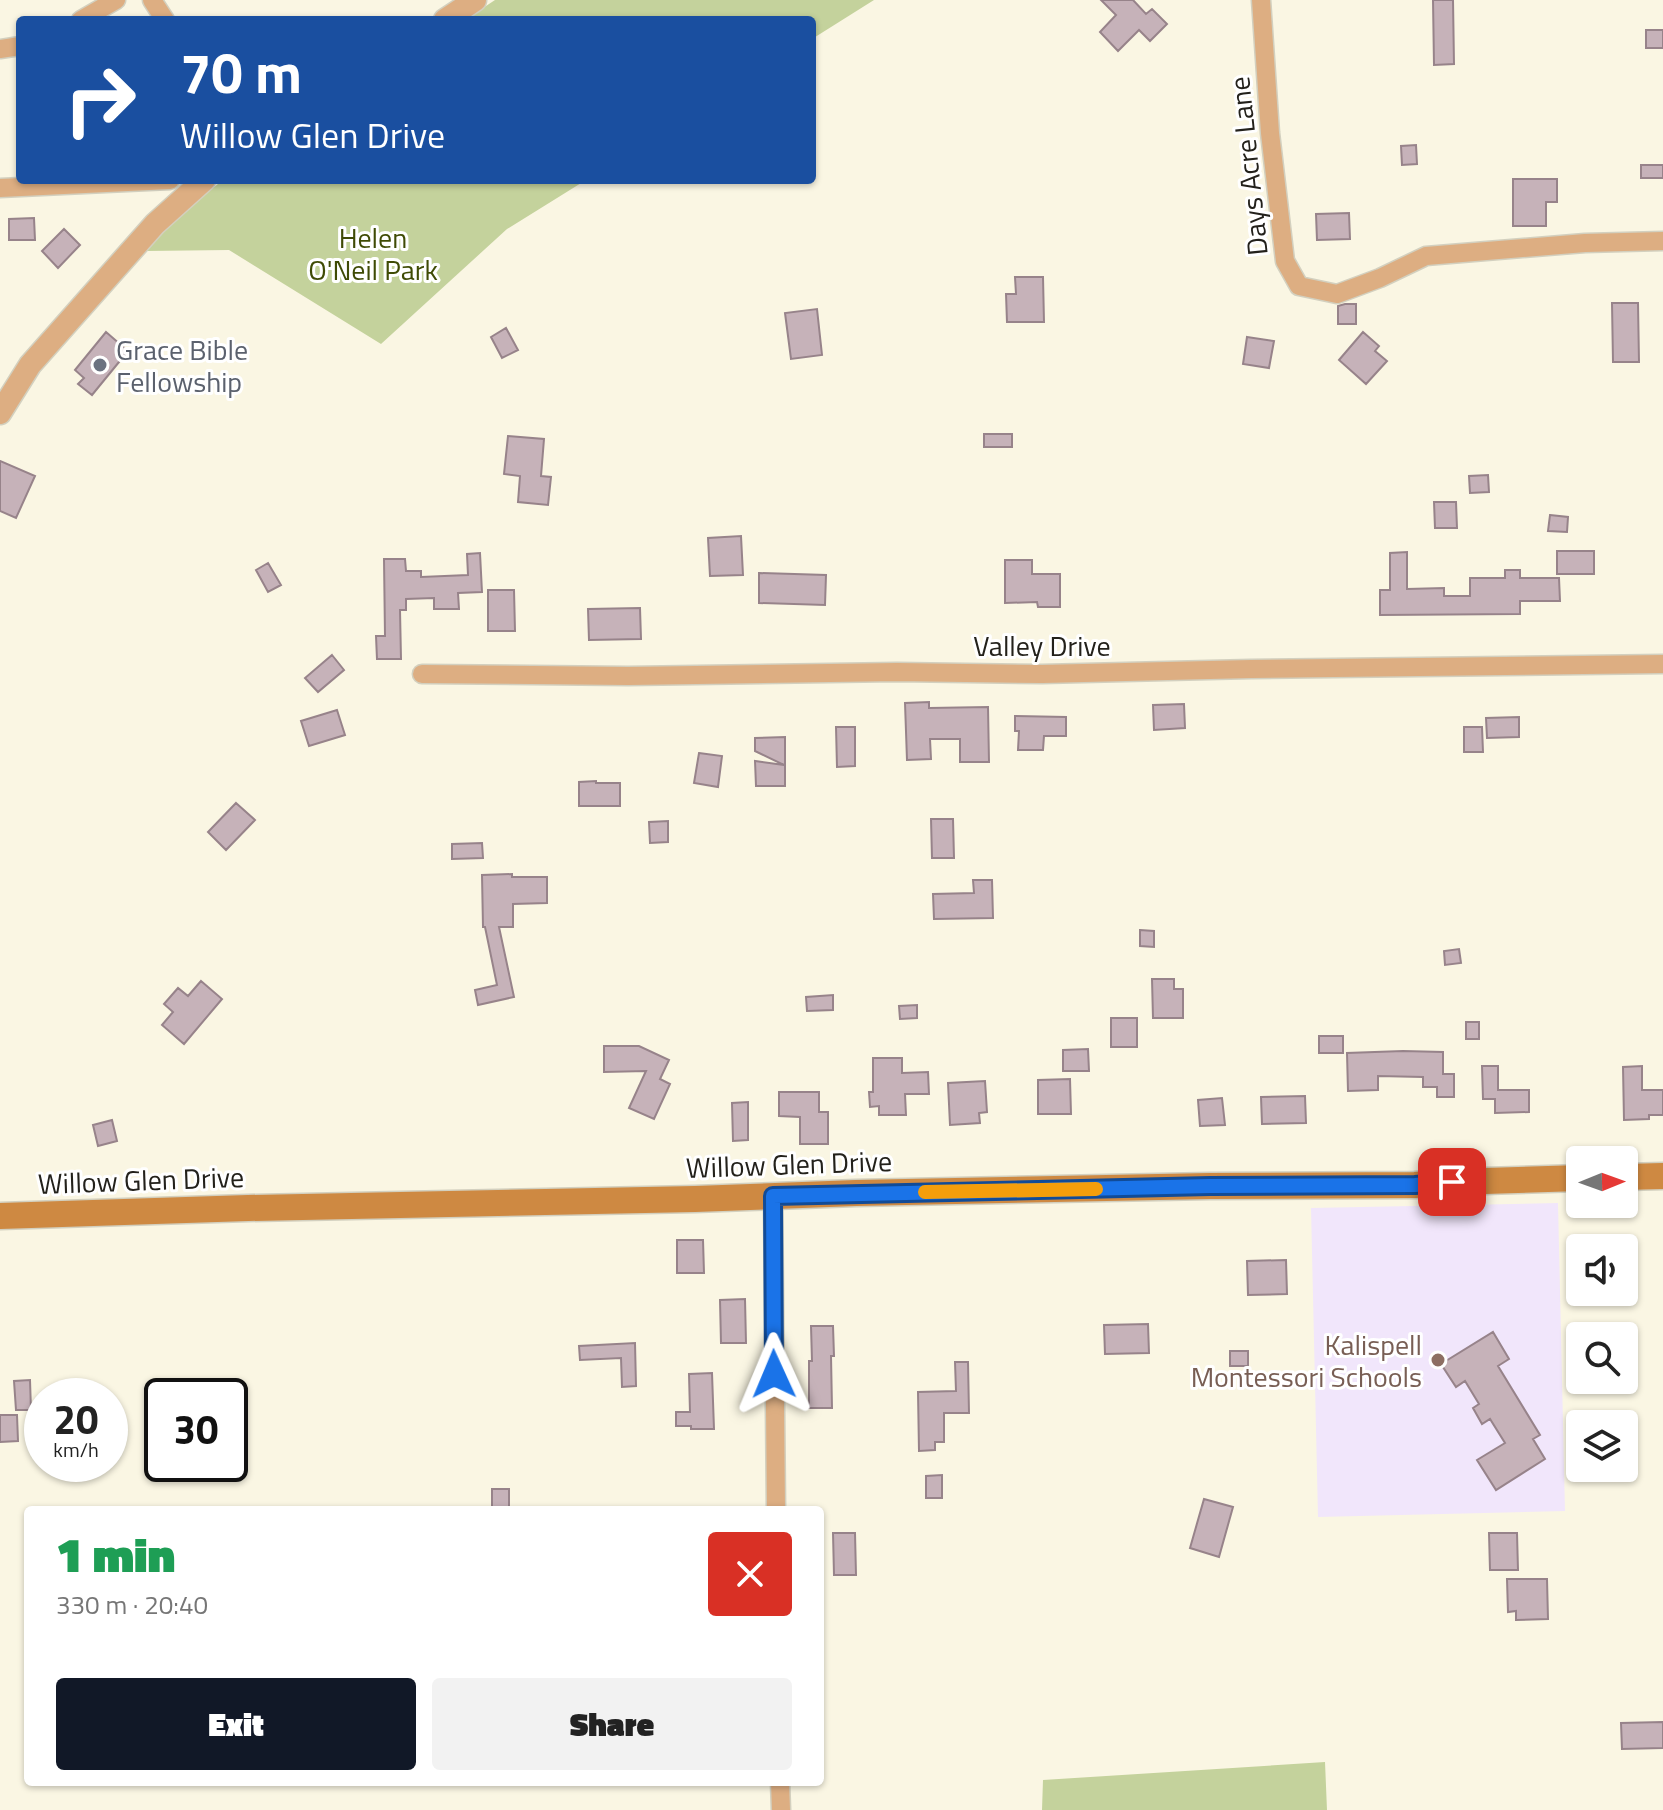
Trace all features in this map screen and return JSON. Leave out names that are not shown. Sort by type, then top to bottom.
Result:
[{"type":"main road","points":[[1638,1177],[1663,1176]]},
{"type":"main road","name":"Willow Glen Drive","points":[[0,1216],[1194,1186],[1415,1185],[1566,1178]]},
{"type":"street","points":[[88,16],[116,0]]},
{"type":"street","points":[[451,16],[475,0]]},
{"type":"street","name":"Days Acre Lane","points":[[1261,0],[1270,133],[1285,261],[1299,286],[1337,294],[1426,256],[1585,243],[1663,241]]},
{"type":"street","points":[[0,188],[85,184]]},
{"type":"street","points":[[0,413],[30,365],[155,224],[200,184]]},
{"type":"street","name":"Valley Drive","points":[[422,674],[1042,674],[1663,664]]},
{"type":"street","points":[[773,1196],[776,1506]]},
{"type":"street","points":[[780,1786],[781,1810]]},
{"type":"shaded area","name":"Kalispell Montessori Schools","points":[[1558,1203],[1565,1511],[1318,1517],[1311,1208]]},
{"type":"green space","points":[[495,0],[874,0],[816,36],[816,16],[471,16]]},
{"type":"green space","name":"Helen O'Neil Park","points":[[218,184],[580,184],[507,229],[381,344],[229,250],[145,251],[183,212]]},
{"type":"green space","points":[[1325,1762],[1327,1810],[1042,1810],[1043,1780]]},
{"type":"building","points":[[1101,0],[1133,0],[1146,14],[1152,9],[1167,24],[1150,41],[1139,30],[1118,51],[1100,32],[1116,15]]},
{"type":"building","points":[[1433,0],[1453,0],[1454,64],[1434,65]]},
{"type":"building","points":[[1646,30],[1663,30],[1663,48],[1646,48]]},
{"type":"building","points":[[1416,145],[1417,164],[1402,165],[1401,146]]},
{"type":"building","points":[[1641,165],[1663,165],[1663,178],[1641,178]]},
{"type":"building","points":[[1513,179],[1557,179],[1557,202],[1546,202],[1546,226],[1513,226]]},
{"type":"building","points":[[1349,213],[1350,239],[1317,240],[1316,214]]},
{"type":"building","points":[[34,218],[35,240],[9,240],[9,219]]},
{"type":"building","points":[[64,229],[80,245],[58,268],[42,251]]},
{"type":"building","points":[[1015,277],[1043,277],[1044,322],[1007,322],[1006,294],[1016,294]]},
{"type":"building","points":[[1612,303],[1638,303],[1639,362],[1613,362]]},
{"type":"building","points":[[1356,304],[1356,324],[1338,324],[1338,306]]},
{"type":"building","points":[[817,309],[822,355],[791,359],[785,313]]},
{"type":"building","points":[[506,328],[518,350],[502,358],[491,337]]},
{"type":"building","points":[[106,332],[128,351],[92,395],[78,384],[84,378],[75,370]]},
{"type":"building","points":[[1363,332],[1379,346],[1375,351],[1387,361],[1366,384],[1339,360]]},
{"type":"building","points":[[1247,337],[1274,341],[1269,368],[1243,364]]},
{"type":"building","points":[[984,434],[1012,434],[1012,447],[984,447]]},
{"type":"building","points":[[508,436],[544,439],[541,476],[551,477],[548,505],[518,502],[520,476],[504,474]]},
{"type":"building","points":[[0,461],[35,476],[16,518],[0,511]]},
{"type":"building","points":[[1488,475],[1489,492],[1470,493],[1469,476]]},
{"type":"building","points":[[1434,502],[1456,502],[1457,528],[1435,528]]},
{"type":"building","points":[[1550,515],[1568,517],[1567,532],[1548,531]]},
{"type":"building","points":[[741,536],[743,575],[710,576],[708,538]]},
{"type":"building","points":[[1557,551],[1594,551],[1594,574],[1557,574]]},
{"type":"building","points":[[1407,552],[1407,589],[1444,588],[1444,596],[1470,596],[1470,578],[1505,578],[1505,570],[1520,570],[1520,578],[1559,578],[1560,601],[1520,601],[1520,614],[1380,615],[1380,590],[1390,590],[1390,553]]},
{"type":"building","points":[[480,553],[482,592],[458,593],[459,609],[434,609],[434,598],[406,599],[406,610],[400,610],[401,659],[377,659],[376,636],[385,636],[384,559],[405,559],[406,571],[421,571],[421,577],[468,575],[467,554]]},
{"type":"building","points":[[1005,560],[1032,560],[1032,574],[1060,574],[1060,607],[1038,607],[1037,602],[1005,603]]},
{"type":"building","points":[[268,563],[281,585],[268,592],[256,570]]},
{"type":"building","points":[[759,573],[826,575],[825,605],[759,603]]},
{"type":"building","points":[[488,590],[514,590],[515,631],[488,631]]},
{"type":"building","points":[[640,608],[641,639],[589,640],[588,609]]},
{"type":"building","points":[[332,655],[344,670],[318,692],[305,678]]},
{"type":"building","points":[[929,702],[929,708],[988,707],[989,762],[960,762],[960,739],[930,739],[931,759],[907,760],[905,703]]},
{"type":"building","points":[[1184,704],[1185,728],[1154,730],[1153,705]]},
{"type":"building","points":[[337,710],[345,735],[309,746],[301,721]]},
{"type":"building","points":[[1015,716],[1066,717],[1066,736],[1044,736],[1043,750],[1018,750],[1019,731],[1015,731]]},
{"type":"building","points":[[1519,717],[1519,737],[1487,738],[1486,718]]},
{"type":"building","points":[[836,727],[855,727],[855,766],[837,767]]},
{"type":"building","points":[[1464,727],[1482,727],[1483,752],[1464,752]]},
{"type":"building","points":[[785,737],[785,786],[756,786],[755,761],[784,765],[755,751],[755,738]]},
{"type":"building","points":[[699,753],[722,756],[718,787],[694,783]]},
{"type":"building","points":[[579,782],[620,783],[620,806],[579,806]]},
{"type":"building","points":[[236,803],[255,820],[226,850],[208,832]]},
{"type":"building","points":[[931,819],[953,819],[954,858],[932,858]]},
{"type":"building","points":[[668,821],[668,842],[650,843],[649,822]]},
{"type":"building","points":[[482,843],[483,858],[452,859],[452,844]]},
{"type":"building","points":[[512,874],[512,877],[547,877],[547,903],[513,904],[513,927],[499,927],[514,997],[478,1005],[475,990],[497,985],[483,927],[482,875]]},
{"type":"building","points":[[973,880],[992,880],[993,918],[934,919],[933,894],[974,893]]},
{"type":"building","points":[[1140,930],[1154,931],[1154,947],[1140,946]]},
{"type":"building","points":[[1459,949],[1461,963],[1445,965],[1444,951]]},
{"type":"building","points":[[1152,979],[1174,979],[1174,989],[1183,989],[1183,1018],[1153,1018]]},
{"type":"building","points":[[201,981],[222,999],[184,1044],[162,1025],[173,1012],[164,1004],[178,988],[188,996]]},
{"type":"building","points":[[833,995],[833,1010],[807,1011],[806,997]]},
{"type":"building","points":[[917,1005],[917,1018],[900,1019],[899,1006]]},
{"type":"building","points":[[1111,1018],[1137,1018],[1137,1047],[1111,1047]]},
{"type":"building","points":[[1466,1022],[1479,1022],[1479,1039],[1466,1039]]},
{"type":"building","points":[[1319,1036],[1343,1036],[1343,1053],[1319,1053]]},
{"type":"building","points":[[604,1046],[639,1046],[669,1060],[660,1079],[670,1084],[654,1119],[629,1108],[646,1071],[604,1072]]},
{"type":"building","points":[[1088,1049],[1089,1071],[1063,1071],[1063,1050]]},
{"type":"building","points":[[1443,1052],[1443,1074],[1454,1074],[1454,1097],[1437,1097],[1437,1087],[1423,1087],[1423,1077],[1378,1076],[1378,1090],[1348,1091],[1347,1053]]},
{"type":"building","points":[[873,1058],[902,1058],[902,1073],[928,1072],[929,1094],[905,1094],[906,1115],[879,1115],[879,1106],[870,1107]]},
{"type":"building","points":[[1482,1066],[1498,1066],[1498,1090],[1529,1090],[1529,1112],[1495,1113],[1495,1099],[1483,1099]]},
{"type":"building","points":[[1642,1066],[1642,1090],[1663,1090],[1663,1115],[1624,1120],[1623,1067]]},
{"type":"building","points":[[1070,1079],[1071,1114],[1038,1114],[1038,1080]]},
{"type":"building","points":[[985,1081],[987,1112],[979,1113],[980,1123],[950,1125],[948,1083]]},
{"type":"building","points":[[779,1092],[819,1092],[819,1112],[828,1112],[828,1144],[800,1144],[800,1117],[779,1116]]},
{"type":"building","points":[[1305,1096],[1306,1123],[1262,1124],[1261,1097]]},
{"type":"building","points":[[1222,1098],[1225,1125],[1200,1126],[1198,1100]]},
{"type":"building","points":[[748,1102],[748,1140],[733,1141],[732,1103]]},
{"type":"building","points":[[112,1120],[117,1141],[98,1146],[93,1125]]},
{"type":"building","points":[[677,1240],[703,1240],[704,1273],[677,1273]]},
{"type":"building","points":[[1286,1260],[1287,1294],[1248,1295],[1247,1261]]},
{"type":"building","points":[[745,1299],[746,1343],[721,1343],[720,1300]]},
{"type":"building","points":[[1148,1324],[1149,1353],[1105,1354],[1104,1325]]},
{"type":"building","points":[[811,1326],[833,1326],[832,1408],[809,1408]]},
{"type":"building","points":[[1493,1332],[1509,1359],[1498,1366],[1540,1435],[1533,1439],[1545,1459],[1496,1490],[1477,1460],[1505,1443],[1490,1419],[1482,1424],[1473,1408],[1479,1404],[1465,1381],[1456,1387],[1441,1364]]},
{"type":"building","points":[[635,1343],[636,1386],[622,1387],[621,1358],[580,1360],[579,1346]]},
{"type":"building","points":[[1230,1351],[1248,1351],[1248,1366],[1230,1366]]},
{"type":"building","points":[[955,1362],[968,1362],[969,1413],[944,1413],[944,1442],[935,1442],[935,1450],[919,1451],[918,1392],[956,1391]]},
{"type":"building","points":[[712,1373],[714,1429],[676,1426],[676,1412],[690,1412],[689,1374]]},
{"type":"building","points":[[24,1380],[24,1410],[16,1410],[14,1381]]},
{"type":"building","points":[[0,1415],[17,1415],[18,1441],[0,1442]]},
{"type":"building","points":[[942,1475],[942,1498],[926,1498],[926,1476]]},
{"type":"building","points":[[492,1489],[509,1489],[509,1506],[492,1506]]},
{"type":"building","points":[[1204,1499],[1233,1507],[1219,1557],[1190,1548]]},
{"type":"building","points":[[833,1533],[855,1533],[856,1575],[834,1575]]},
{"type":"building","points":[[1489,1533],[1517,1533],[1518,1570],[1490,1570]]},
{"type":"building","points":[[1507,1579],[1547,1579],[1548,1619],[1516,1620],[1516,1611],[1508,1612]]},
{"type":"building","points":[[1663,1722],[1663,1748],[1622,1749],[1621,1723]]},
{"type":"slow traffic","points":[[925,1192],[1096,1189]]},
{"type":"place","name":"Grace Bible Fellowship","points":[[100,365]]},
{"type":"place","name":"Kalispell Montessori Schools","points":[[1438,1360]]},
{"type":"route","points":[[774,1374],[773,1196],[1452,1182]]}]
